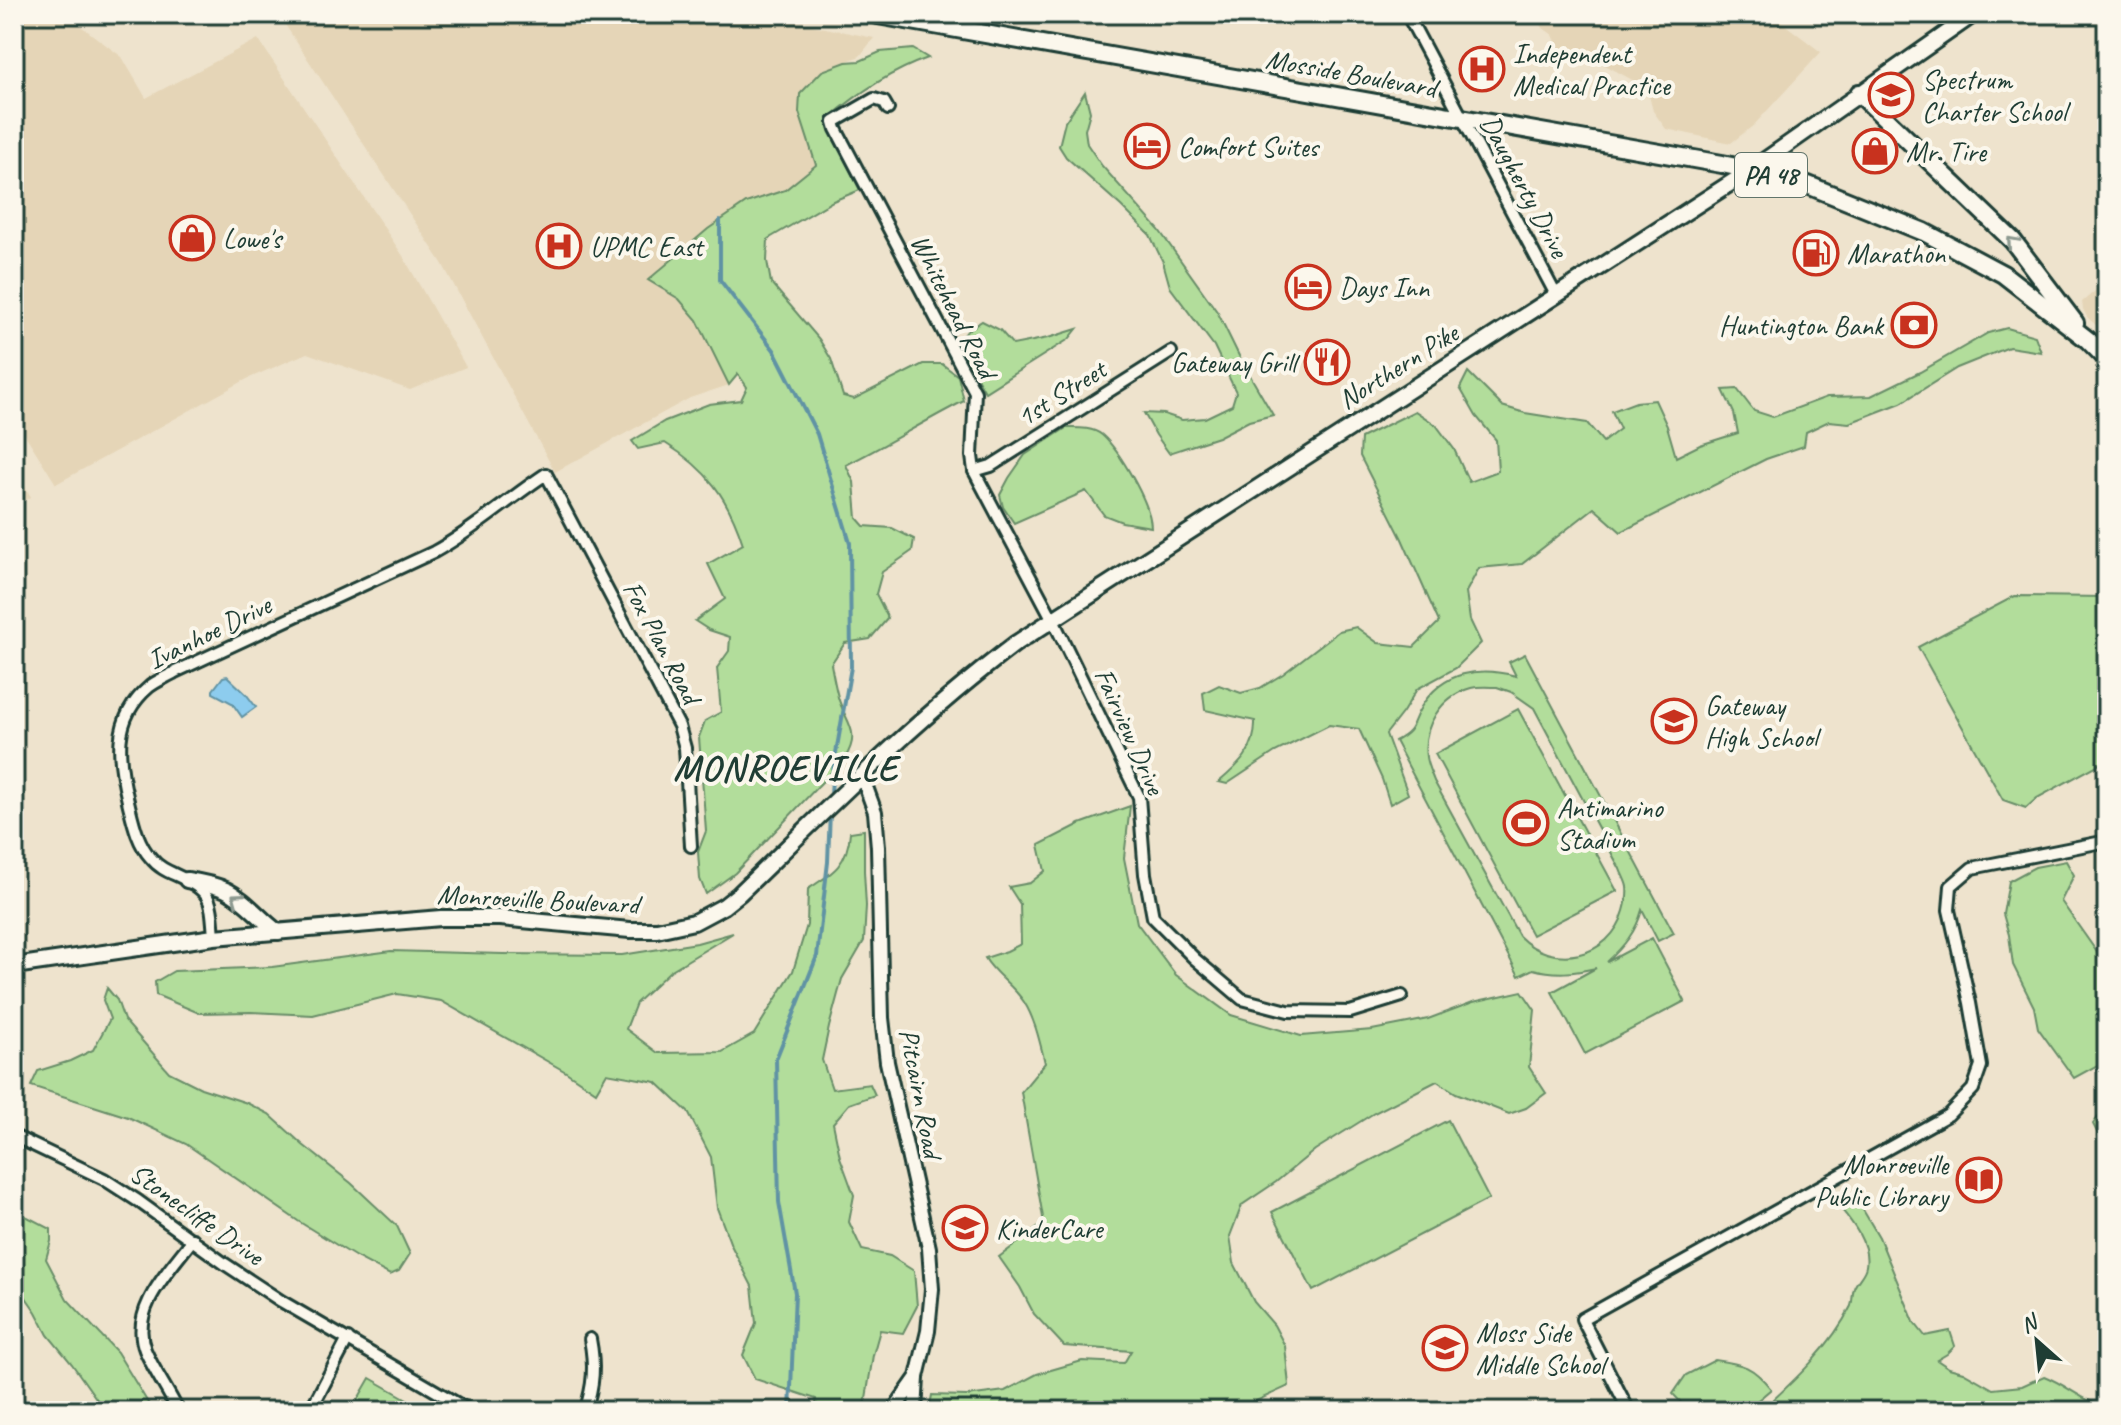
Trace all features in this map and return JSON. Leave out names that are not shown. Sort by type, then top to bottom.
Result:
[{"type":"main road","name":"Mosside Boulevard","points":[[872,14],[1751,170],[1808,185],[1924,232],[2003,274],[2088,340],[2107,359]]},
{"type":"main road","name":"Northern Pike","points":[[862,776],[939,705],[1015,644],[1751,170],[1974,14]]},
{"type":"main road","points":[[1859,93],[2013,241],[2088,340]]},
{"type":"main road","name":"Monroeville Boulevard","points":[[14,966],[214,937],[466,917],[630,930],[676,927],[701,919],[732,900],[862,776]]},
{"type":"main road","points":[[187,880],[224,889],[278,932]]},
{"type":"street","name":"Daugherty Drive","points":[[1407,14],[1556,295]]},
{"type":"street","name":"Whitehead Road","points":[[888,109],[884,102],[874,99],[834,122],[836,129],[975,392],[974,471],[1053,620]]},
{"type":"street","name":"1st Street","points":[[974,471],[991,466],[1171,352]]},
{"type":"street","name":"Fox Plan Road","points":[[546,474],[679,726],[685,748],[691,846]]},
{"type":"street","name":"Ivanhoe Drive","points":[[214,937],[209,897],[202,889],[162,868],[147,854],[136,830],[121,773],[119,752],[120,737],[130,711],[141,695],[175,672],[427,556],[473,529],[514,495],[546,474]]},
{"type":"street","name":"Fairview Drive","points":[[1053,620],[1139,797],[1145,874],[1153,917],[1195,959],[1242,999],[1288,1011],[1350,1012],[1402,996]]},
{"type":"street","name":"Pitcairn Road","points":[[862,776],[875,812],[882,1018],[887,1062],[929,1248],[932,1289],[928,1331],[917,1377],[893,1411]]},
{"type":"street","points":[[1629,1411],[1582,1319],[1948,1115],[1973,1089],[1981,1066],[1949,910],[1951,886],[1972,868],[2107,841]]},
{"type":"street","name":"Stonecliffe Drive","points":[[14,1136],[104,1179],[281,1301],[470,1411]]},
{"type":"street","points":[[178,1411],[145,1350],[140,1328],[148,1302],[193,1239]]},
{"type":"street","points":[[310,1411],[348,1339]]},
{"type":"street","points":[[585,1411],[594,1376],[590,1339]]},
{"type":"street","points":[[915,1411],[917,1377]]},
{"type":"shaded area","points":[[14,14],[65,14],[122,57],[146,98],[258,39],[403,256],[466,367],[410,390],[307,353],[247,379],[56,484],[14,417]]},
{"type":"shaded area","name":"UPMC East","points":[[291,14],[757,14],[874,38],[860,56],[822,71],[803,127],[816,164],[785,190],[746,203],[648,280],[679,299],[697,320],[729,385],[690,398],[555,472],[442,263],[282,20]]},
{"type":"shaded area","points":[[1536,14],[1771,14],[1821,52],[1754,125],[1731,143],[1666,129],[1653,111],[1647,88],[1594,59],[1564,59],[1553,35],[1543,28]]},
{"type":"shaded area","points":[[2107,281],[2107,335],[2087,317],[2082,302]]},
{"type":"shaded area","points":[[14,468],[31,497],[14,507]]},
{"type":"green space","points":[[913,49],[928,58],[875,84],[828,119],[829,129],[860,190],[833,201],[768,239],[767,261],[771,283],[819,339],[831,359],[843,396],[854,399],[923,364],[942,364],[958,376],[964,401],[846,465],[854,482],[857,518],[864,526],[892,528],[914,539],[912,551],[882,572],[876,594],[888,618],[870,639],[845,643],[831,664],[838,697],[852,733],[850,749],[845,758],[735,873],[706,894],[700,879],[698,852],[706,831],[699,737],[705,721],[721,712],[717,668],[729,651],[730,637],[695,621],[725,599],[708,564],[743,544],[723,498],[693,463],[665,443],[638,449],[632,441],[665,421],[709,404],[741,400],[747,387],[738,374],[729,385],[697,320],[679,299],[648,280],[708,229],[746,203],[785,190],[816,165],[799,112],[800,94],[822,71],[880,52]]},
{"type":"green space","points":[[1085,92],[1090,112],[1085,130],[1087,144],[1102,166],[1159,230],[1218,313],[1273,415],[1249,421],[1218,437],[1169,453],[1156,435],[1144,413],[1164,414],[1182,420],[1205,418],[1232,405],[1236,392],[1214,346],[1170,287],[1163,262],[1150,235],[1066,157],[1059,146],[1065,122]]},
{"type":"green space","points":[[982,321],[1000,330],[1013,345],[1077,329],[1069,339],[985,392],[961,350],[960,340]]},
{"type":"green space","points":[[2007,328],[2035,336],[2041,352],[2009,347],[1957,368],[1901,403],[1849,423],[1829,421],[1806,432],[1804,446],[1766,459],[1621,532],[1594,508],[1522,564],[1479,568],[1466,592],[1470,620],[1481,643],[1456,668],[1417,689],[1386,734],[1408,794],[1390,804],[1359,729],[1329,725],[1275,752],[1227,784],[1219,782],[1249,749],[1255,721],[1205,710],[1203,693],[1219,685],[1241,693],[1260,688],[1339,631],[1356,627],[1378,643],[1414,647],[1439,622],[1360,456],[1361,438],[1415,411],[1436,425],[1454,449],[1469,482],[1498,471],[1496,440],[1476,416],[1460,388],[1468,372],[1502,406],[1587,423],[1603,442],[1620,429],[1612,411],[1636,402],[1655,400],[1676,457],[1700,445],[1738,433],[1734,413],[1723,390],[1737,389],[1754,411],[1773,417],[1827,397],[1871,396],[1988,333]]},
{"type":"green space","points":[[1066,428],[1085,428],[1102,435],[1109,442],[1140,492],[1151,527],[1104,515],[1086,491],[1014,523],[1003,507],[1000,495],[1009,478],[1025,455]]},
{"type":"green space","points":[[2015,596],[2107,597],[2107,760],[2037,798],[2026,808],[2003,800],[1918,647]]},
{"type":"green space","points":[[1525,654],[1674,933],[1658,941],[1642,910],[1629,938],[1607,962],[1652,938],[1685,1001],[1585,1054],[1552,992],[1596,968],[1565,973],[1533,969],[1519,976],[1395,741],[1410,730],[1421,707],[1440,686],[1463,674],[1475,672],[1516,676],[1509,662]],"holes":[[[1477,687],[1497,687],[1511,692],[1534,708],[1626,885],[1624,911],[1617,927],[1606,940],[1579,954],[1563,956],[1547,953],[1532,947],[1519,936],[1427,763],[1427,735],[1431,724],[1451,698]]]},
{"type":"green space","name":"Antimarino Stadium","points":[[1518,709],[1617,891],[1532,935],[1435,754]]},
{"type":"green space","points":[[1130,806],[1124,858],[1137,923],[1176,975],[1231,1015],[1301,1036],[1372,1030],[1428,1019],[1473,1002],[1522,991],[1535,1010],[1529,1067],[1546,1093],[1526,1108],[1509,1114],[1456,1093],[1437,1081],[1374,1113],[1315,1150],[1242,1205],[1230,1236],[1234,1263],[1254,1302],[1274,1325],[1285,1346],[1289,1386],[1245,1406],[1242,1411],[929,1411],[932,1395],[967,1396],[1005,1391],[1037,1374],[1082,1361],[1124,1363],[1131,1351],[1064,1346],[1034,1314],[999,1257],[1044,1223],[1021,1092],[1045,1063],[1028,1009],[985,958],[1021,944],[1020,904],[1009,887],[1030,883],[1045,871],[1039,845],[1080,824]]},
{"type":"green space","points":[[864,830],[864,941],[842,979],[822,1060],[832,1089],[870,1084],[875,1095],[849,1104],[833,1123],[840,1157],[854,1195],[849,1222],[862,1250],[890,1256],[914,1271],[917,1306],[903,1333],[880,1330],[864,1411],[817,1411],[816,1399],[755,1379],[743,1355],[756,1323],[752,1286],[717,1208],[711,1157],[688,1112],[656,1082],[607,1073],[596,1092],[441,1001],[397,994],[313,1015],[199,1013],[156,995],[155,982],[174,971],[272,967],[391,951],[622,955],[697,943],[733,933],[670,971],[636,1003],[626,1029],[658,1053],[722,1052],[754,1034],[793,971],[807,925],[808,889],[838,866],[846,852],[850,832]]},
{"type":"green space","points":[[2066,861],[2074,875],[2061,901],[2099,955],[2107,961],[2107,1060],[2074,1078],[2038,1028],[2034,1007],[2013,965],[2003,914],[2009,881],[2035,867]]},
{"type":"green space","points":[[107,988],[117,1000],[124,1020],[169,1072],[269,1114],[397,1226],[410,1254],[399,1271],[390,1275],[356,1257],[186,1144],[128,1117],[31,1086],[38,1071],[93,1050],[110,1019],[103,1000]]},
{"type":"green space","points":[[2107,1105],[2107,1152],[2093,1124]]},
{"type":"green space","points":[[1448,1120],[1489,1199],[1313,1291],[1272,1212]]},
{"type":"green space","points":[[1844,1195],[1856,1198],[1879,1237],[1914,1322],[1925,1336],[1950,1331],[1955,1346],[1937,1360],[1993,1389],[2022,1386],[2044,1376],[2107,1408],[2107,1411],[2066,1411],[2054,1407],[2025,1411],[1761,1411],[1822,1349],[1851,1306],[1854,1288],[1865,1269],[1866,1257],[1854,1225],[1838,1205]]},
{"type":"green space","points":[[14,1210],[51,1229],[46,1259],[67,1299],[117,1352],[153,1411],[105,1411],[48,1335],[14,1280]]},
{"type":"green space","points":[[1715,1360],[1747,1367],[1771,1389],[1745,1411],[1689,1411],[1673,1394],[1686,1375]]},
{"type":"green space","points":[[370,1378],[428,1411],[351,1411]]},
{"type":"water","points":[[227,676],[256,707],[242,717],[232,703],[213,693],[223,677]]},
{"type":"waterway","points":[[720,220],[720,280],[774,350],[817,434],[850,543],[851,667],[831,798]]},
{"type":"waterway","points":[[790,1411],[795,1293],[779,1202],[776,1059],[817,956],[828,862],[830,811]]},
{"type":"place","name":"Independent Medical Practice","points":[[1482,69]]},
{"type":"place","name":"Spectrum Charter School","points":[[1891,95]]},
{"type":"place","name":"Comfort Suites","points":[[1147,146]]},
{"type":"place","name":"Mr. Tire","points":[[1875,151]]},
{"type":"place","name":"Lowe's","points":[[192,238]]},
{"type":"place","name":"UPMC East","points":[[559,246]]},
{"type":"place","name":"Marathon","points":[[1816,253]]},
{"type":"place","name":"Days Inn","points":[[1308,287]]},
{"type":"place","name":"Huntington Bank","points":[[1914,325]]},
{"type":"place","name":"Gateway Grill","points":[[1327,362]]},
{"type":"place","name":"Gateway High School","points":[[1674,721]]},
{"type":"place","name":"Antimarino Stadium","points":[[1526,823]]},
{"type":"place","name":"Monroeville Public Library","points":[[1979,1180]]},
{"type":"place","name":"KinderCare","points":[[965,1228]]},
{"type":"place","name":"Moss Side Middle School","points":[[1445,1348]]},
{"type":"district","name":"MONROEVILLE","points":[[786,768]]}]
